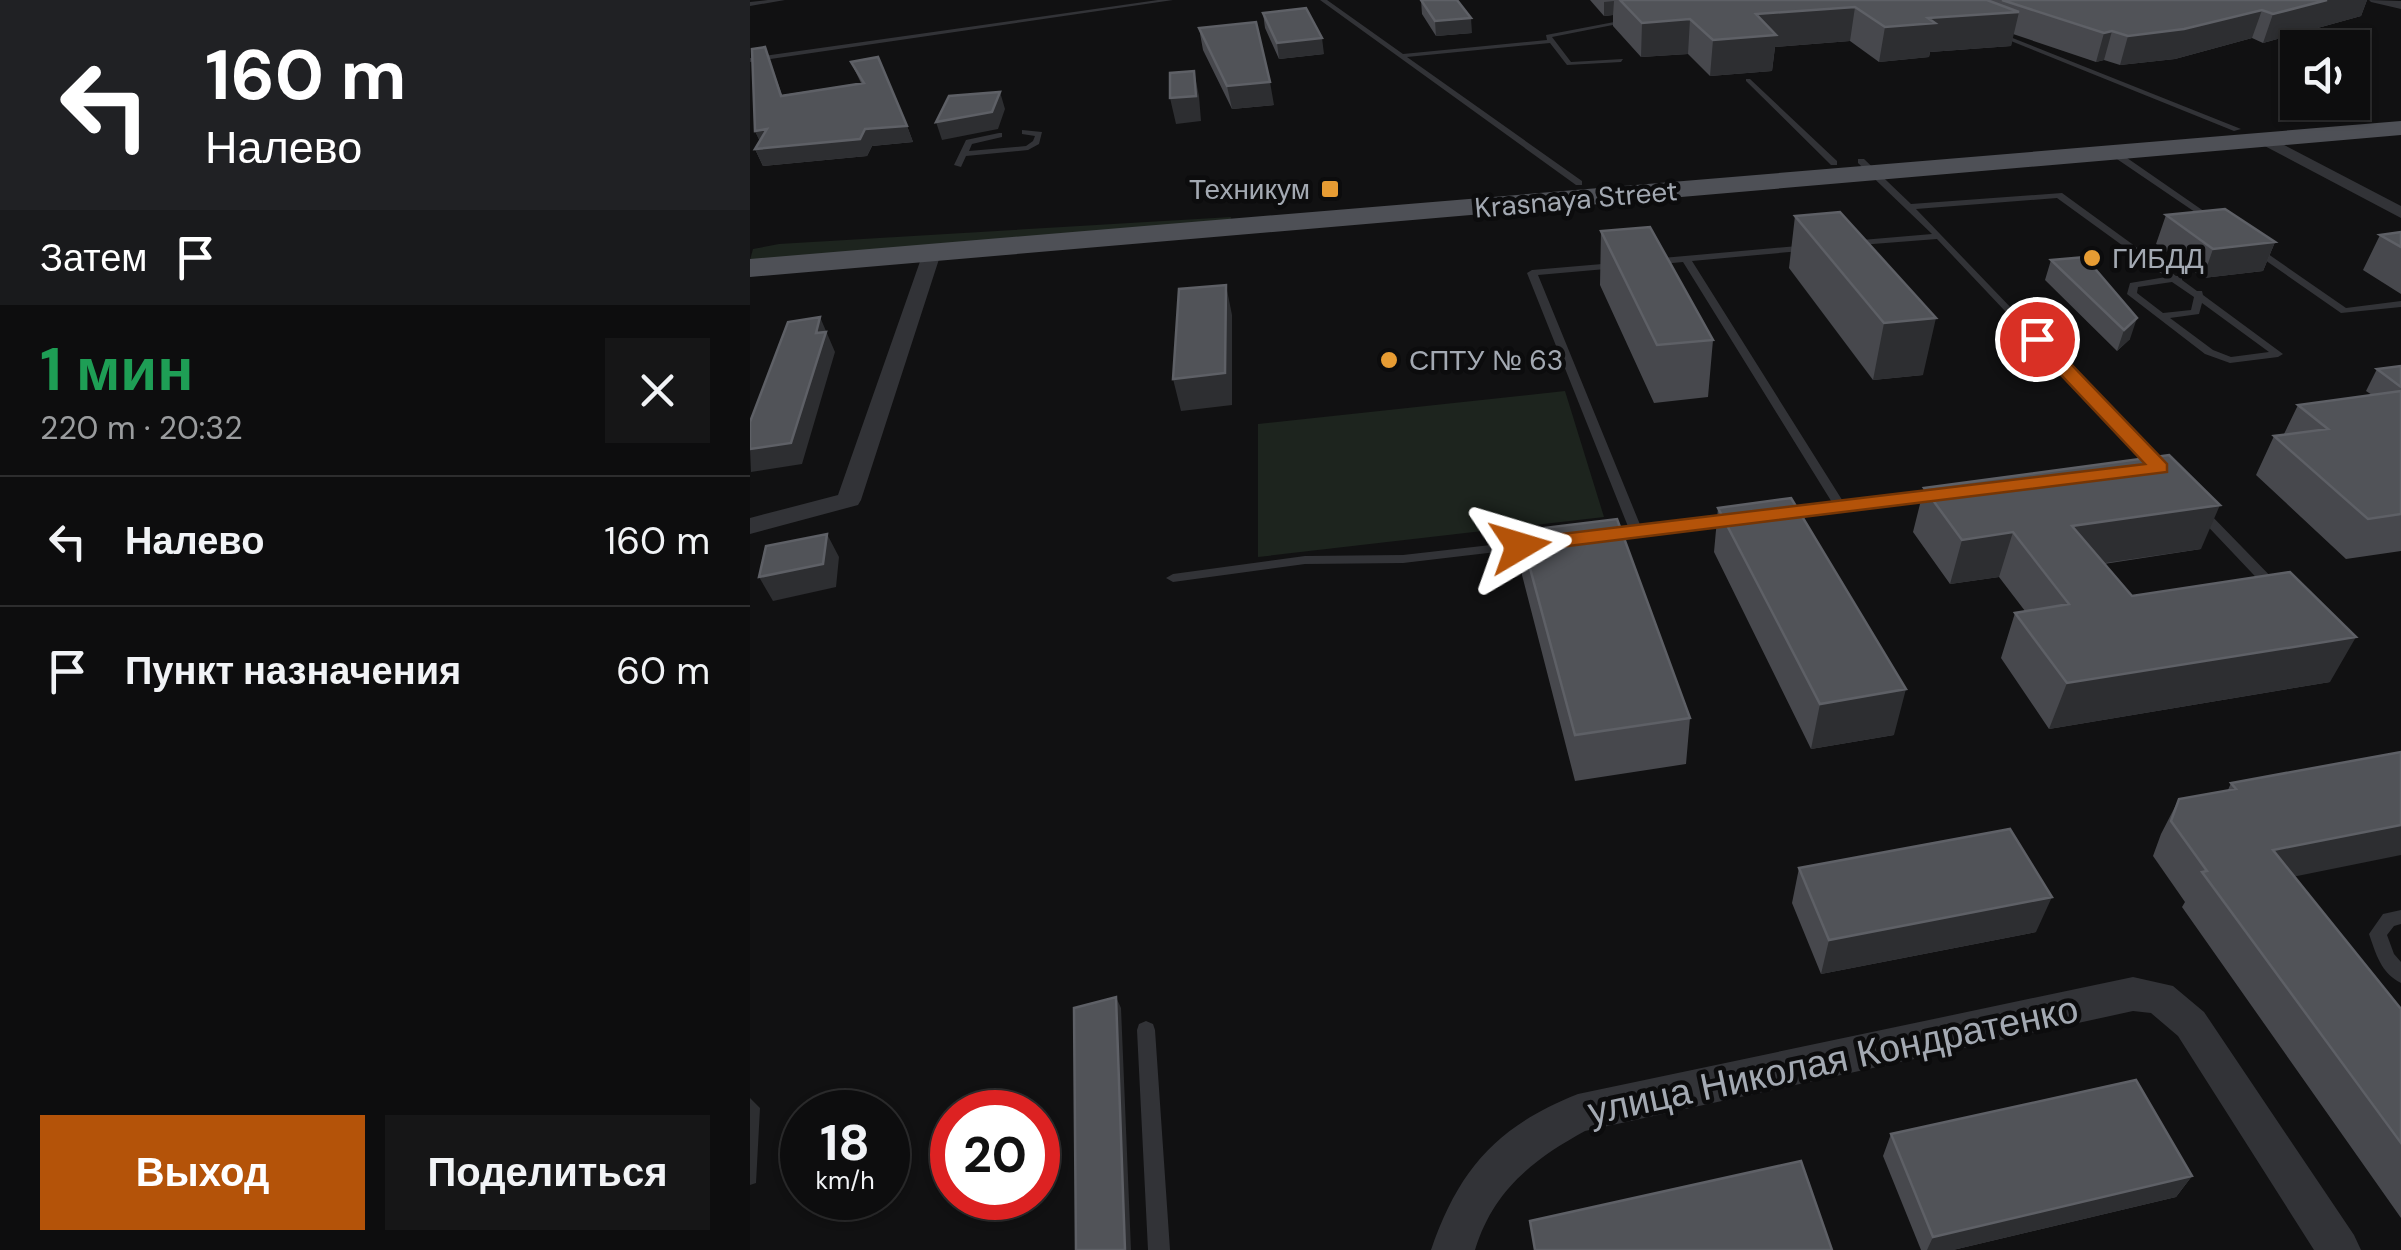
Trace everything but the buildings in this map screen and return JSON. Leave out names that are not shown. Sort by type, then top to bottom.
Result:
[{"type":"main road","name":"Krasnaya Street","points":[[750,268],[2401,115]]},
{"type":"main road","name":"Krasnaya Street","points":[[1017,218],[1336,202],[1856,165],[2114,153],[2401,128]]},
{"type":"street","points":[[2374,0],[2401,5]]},
{"type":"street","points":[[2264,140],[2401,213]]},
{"type":"street","points":[[750,526],[849,500],[932,253]]},
{"type":"street","name":"улица Николая Кондратенко","points":[[1452,1250],[1460,1222],[1486,1176],[1532,1138],[1578,1113],[2132,994],[2160,998],[2190,1024],[2336,1249]]},
{"type":"lane","points":[[750,4],[782,0]]},
{"type":"lane","points":[[750,60],[1170,0]]},
{"type":"lane","points":[[1323,0],[1578,183]]},
{"type":"lane","points":[[1621,60],[1569,64],[1548,36],[1606,21],[1645,19]]},
{"type":"lane","points":[[1985,29],[2238,129]]},
{"type":"lane","points":[[1401,56],[1552,41]]},
{"type":"lane","points":[[1748,80],[1910,207],[2174,483]]},
{"type":"lane","points":[[963,154],[1028,148],[1036,142],[1038,134],[1025,132]]},
{"type":"lane","points":[[958,165],[969,142],[999,135]]},
{"type":"lane","points":[[2114,153],[2234,234]]},
{"type":"lane","points":[[1910,207],[2059,194],[2178,278],[2199,293],[2278,354],[2230,360],[2210,352],[2132,294],[2133,285],[2178,278]]},
{"type":"lane","points":[[1842,244],[1939,236]]},
{"type":"lane","points":[[2249,245],[2344,311],[2401,304]]},
{"type":"lane","points":[[1647,262],[1822,246]]},
{"type":"lane","points":[[1686,259],[1841,507]]},
{"type":"lane","points":[[1628,264],[1532,273],[1637,532]]},
{"type":"lane","points":[[2162,316],[2196,312],[2199,293]]},
{"type":"lane","points":[[2141,471],[2160,468]]},
{"type":"lane","points":[[1766,516],[1953,493]]},
{"type":"lane","points":[[2187,497],[2283,598]]},
{"type":"lane","points":[[1598,536],[1748,518]]},
{"type":"lane","points":[[1174,578],[1304,560],[1403,559],[1559,541]]},
{"type":"lane","points":[[2401,917],[2389,919],[2378,934],[2386,958],[2401,975]]},
{"type":"lane","points":[[1146,1030],[1159,1250]]},
{"type":"shaded area","points":[[1231,217],[1230,222],[750,260],[753,249],[779,244]]},
{"type":"shaded area","points":[[1565,391],[1604,517],[1258,557],[1258,424]]},
{"type":"place","name":"Техникум","points":[[1330,189]]},
{"type":"place","name":"ГИБДД","points":[[2092,258]]},
{"type":"place","name":"СПТУ № 63","points":[[1389,360]]},
{"type":"route","points":[[1520,546],[2160,468],[2037,339]]}]
